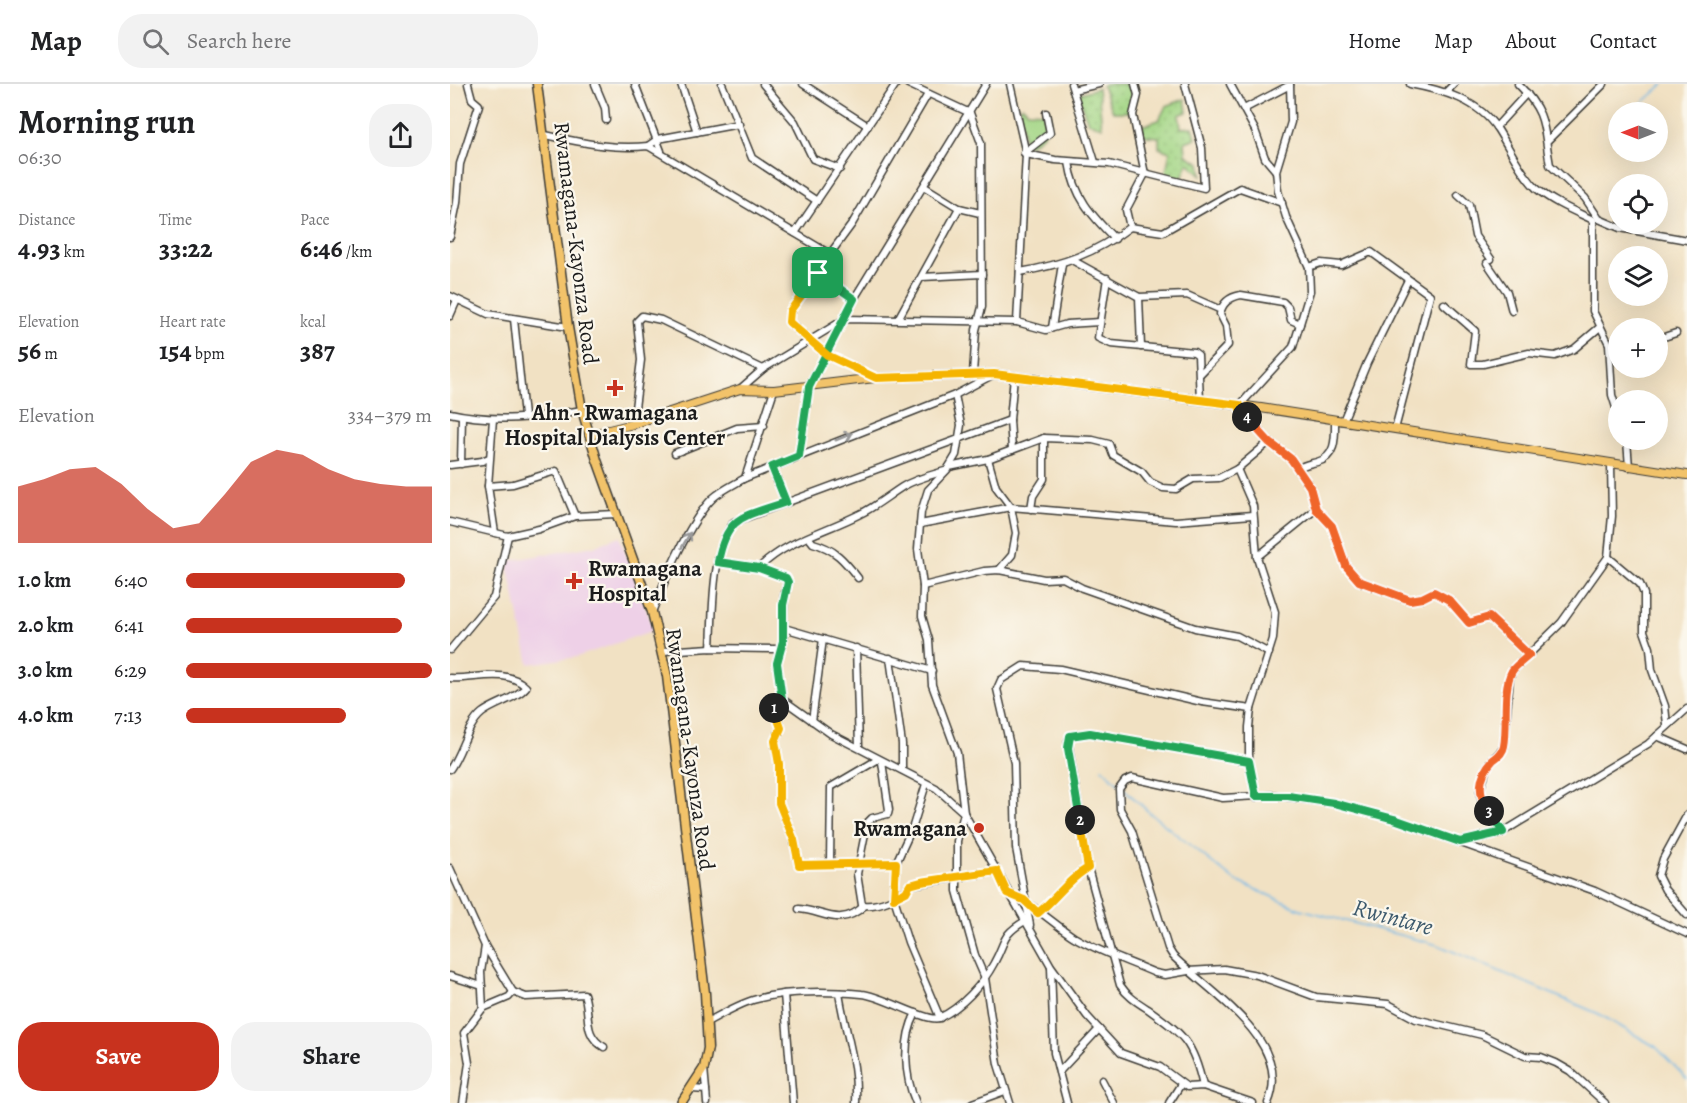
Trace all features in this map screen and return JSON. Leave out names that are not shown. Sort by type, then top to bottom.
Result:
[{"type":"highway","name":"Rwamagana-Kayonza Road","points":[[537,84],[568,327],[582,410],[616,514],[652,612],[663,651],[707,1022],[708,1048],[704,1068],[681,1103]]},
{"type":"main road","points":[[589,435],[633,424],[740,388],[774,390],[876,378],[973,373],[1014,376],[1240,405],[1611,465],[1687,475]]},
{"type":"street","points":[[450,237],[457,203],[460,164],[479,105],[471,97],[468,84]]},
{"type":"street","points":[[595,84],[605,108],[606,120]]},
{"type":"street","points":[[635,84],[661,151]]},
{"type":"street","points":[[681,84],[697,132]]},
{"type":"street","points":[[723,84],[752,158],[817,201]]},
{"type":"street","points":[[763,84],[795,122],[813,159],[840,169]]},
{"type":"street","points":[[770,90],[774,84]]},
{"type":"street","points":[[803,84],[868,126]]},
{"type":"street","points":[[795,233],[896,84]]},
{"type":"street","points":[[908,84],[970,113],[981,143],[982,307],[978,321],[973,373]]},
{"type":"street","points":[[799,456],[809,387],[854,299],[925,187],[986,84]]},
{"type":"street","points":[[1010,84],[1025,154],[1017,322]]},
{"type":"street","points":[[1095,162],[1072,87],[1099,84]]},
{"type":"street","points":[[1130,227],[1126,210],[1145,174],[1133,115],[1138,95],[1135,84]]},
{"type":"street","points":[[1025,154],[1070,162],[1095,162],[1204,188],[1202,148],[1185,84]]},
{"type":"street","points":[[1230,84],[1244,109],[1265,158],[1276,171]]},
{"type":"street","points":[[1244,109],[1290,84],[1292,122],[1276,171],[1282,203],[1309,267],[1310,291],[1293,347],[1240,405],[1240,409],[1256,423],[1259,431],[1269,442],[1284,452],[1310,487],[1316,509],[1332,526],[1346,566],[1359,581],[1410,600],[1422,598],[1434,592],[1442,595],[1469,623],[1489,617],[1529,655]]},
{"type":"street","points":[[1410,84],[1447,91],[1476,108],[1496,127],[1529,181],[1538,190],[1593,220],[1593,311],[1608,342]]},
{"type":"street","points":[[1447,91],[1454,84]]},
{"type":"street","points":[[1518,84],[1527,93],[1542,120],[1548,140],[1550,165],[1585,198],[1599,219],[1620,228],[1687,240]]},
{"type":"street","points":[[1548,140],[1604,84]]},
{"type":"street","points":[[1496,127],[1527,93]]},
{"type":"street","points":[[876,378],[827,355],[809,341],[789,322],[790,311],[852,224],[928,94]]},
{"type":"street","points":[[1025,154],[1050,133],[1046,113]]},
{"type":"street","points":[[648,146],[658,139],[739,124]]},
{"type":"street","points":[[545,135],[601,146],[624,148],[648,146],[661,151],[830,254]]},
{"type":"street","points":[[1070,162],[1072,182],[1083,206],[1115,239]]},
{"type":"street","points":[[925,187],[959,208],[980,213]]},
{"type":"street","points":[[1020,272],[1072,260],[1115,239],[1130,227],[1163,232],[1240,188],[1282,203]]},
{"type":"street","points":[[1458,195],[1469,205],[1475,236],[1507,292],[1512,311]]},
{"type":"street","points":[[898,319],[959,208]]},
{"type":"street","points":[[1309,267],[1322,263],[1341,266],[1371,252],[1430,295],[1395,429]]},
{"type":"street","points":[[1072,260],[1139,297],[1187,295],[1221,310]]},
{"type":"street","points":[[1052,328],[1062,264]]},
{"type":"street","points":[[818,273],[854,299]]},
{"type":"street","points":[[922,277],[982,274]]},
{"type":"street","points":[[1107,278],[1098,338],[1103,341],[1141,347],[1194,352],[1198,355],[1200,400]]},
{"type":"street","points":[[1298,470],[1323,460],[1331,453],[1339,420],[1408,280]]},
{"type":"street","points":[[1200,374],[1207,370],[1228,345],[1221,310],[1228,300],[1241,295],[1275,300],[1288,307],[1291,320],[1300,324]]},
{"type":"street","points":[[450,296],[488,314],[568,327]]},
{"type":"street","points":[[1139,297],[1141,347]]},
{"type":"street","points":[[450,316],[457,300]]},
{"type":"street","points":[[1444,304],[1475,331],[1472,364],[1483,364],[1534,352],[1555,356],[1574,349],[1600,327]]},
{"type":"street","points":[[633,424],[641,360],[637,321],[642,316],[661,320],[763,369]]},
{"type":"street","points":[[514,319],[524,416]]},
{"type":"street","points":[[740,388],[763,369],[845,319],[1017,322],[1040,330],[1073,323],[1100,322]]},
{"type":"street","points":[[1668,336],[1676,333]]},
{"type":"street","points":[[652,612],[682,548],[702,513],[718,494],[745,478],[955,395],[994,374]]},
{"type":"street","points":[[1012,450],[1010,420],[1014,376]]},
{"type":"street","points":[[1074,384],[1300,414]]},
{"type":"street","points":[[745,478],[774,390]]},
{"type":"street","points":[[955,395],[961,425],[956,455],[948,468],[928,490],[920,524],[922,616],[929,640],[935,695],[957,753],[964,813],[957,841],[957,878],[961,907],[985,978],[998,1064],[1010,1103]]},
{"type":"street","points":[[450,413],[493,418],[582,410]]},
{"type":"street","points":[[461,464],[462,416]]},
{"type":"street","points":[[493,418],[488,486],[495,533]]},
{"type":"street","points":[[711,648],[718,562],[723,541],[734,522],[1010,420]]},
{"type":"street","points":[[675,453],[738,428],[764,426]]},
{"type":"street","points":[[759,568],[775,553],[793,542],[809,538],[863,513],[903,486],[948,468],[988,459],[1044,438],[1106,443],[1113,455],[1142,472],[1150,482],[1163,488],[1176,489],[1193,479],[1219,478],[1237,469],[1269,442]]},
{"type":"street","points":[[1031,509],[1033,496],[1044,479],[1044,438]]},
{"type":"street","points":[[1628,450],[1629,467]]},
{"type":"street","points":[[450,465],[489,458]]},
{"type":"street","points":[[988,459],[996,487],[1011,507],[1016,533],[1015,548],[999,570]]},
{"type":"street","points":[[482,461],[489,467]]},
{"type":"street","points":[[1503,832],[1482,802],[1480,791],[1487,767],[1504,747],[1510,676],[1513,670],[1561,623],[1608,557],[1612,516],[1611,465]]},
{"type":"street","points":[[772,467],[786,502]]},
{"type":"street","points":[[1237,469],[1253,506],[1257,557],[1275,612],[1269,653],[1251,708],[1249,761],[1256,796]]},
{"type":"street","points":[[488,486],[513,484],[556,471],[574,516]]},
{"type":"street","points":[[920,524],[1011,507],[1176,521],[1252,514]]},
{"type":"street","points":[[1257,557],[1316,509]]},
{"type":"street","points":[[450,522],[508,536],[539,529],[574,516],[616,514]]},
{"type":"street","points":[[450,650],[494,597],[508,536]]},
{"type":"street","points":[[809,538],[813,543],[827,546],[840,554],[858,578]]},
{"type":"street","points":[[1608,557],[1640,584],[1644,594],[1644,631],[1650,648],[1652,670],[1665,706],[1668,725]]},
{"type":"street","points":[[718,562],[759,568],[786,578],[788,582],[783,605],[784,628],[777,663],[782,699],[812,722],[859,747],[879,761],[902,770],[941,792],[964,813],[1007,893],[1028,923],[1051,966],[1099,1029],[1121,1053],[1160,1067],[1181,1084],[1203,1086],[1253,1103]]},
{"type":"street","points":[[923,586],[973,573],[999,570],[1044,579],[1064,578],[1082,588],[1195,628],[1238,636],[1269,653]]},
{"type":"street","points":[[784,628],[932,671]]},
{"type":"street","points":[[812,722],[824,639]]},
{"type":"street","points":[[663,651],[711,648],[775,649],[779,652]]},
{"type":"street","points":[[856,648],[859,747]]},
{"type":"street","points":[[890,658],[901,734],[902,770]]},
{"type":"street","points":[[1028,923],[1016,848],[1014,763],[998,689],[1001,680],[1023,666],[1060,669],[1202,702],[1251,708]]},
{"type":"street","points":[[450,678],[496,675],[509,678],[526,687],[482,713],[474,721],[460,755],[450,769]]},
{"type":"street","points":[[782,699],[774,705],[781,728],[775,741],[779,764],[780,807],[794,840],[799,865],[830,862],[896,863]]},
{"type":"street","points":[[1460,842],[1503,832],[1622,761],[1657,736],[1687,709]]},
{"type":"street","points":[[1203,1086],[1197,1059],[1184,1037],[1124,991],[1110,954],[1088,868],[1068,748],[1070,736],[1090,733],[1249,761]]},
{"type":"street","points":[[1657,736],[1687,749]]},
{"type":"street","points":[[830,862],[831,787],[879,761]]},
{"type":"street","points":[[864,906],[857,883],[859,862],[869,819],[884,816],[890,810],[879,761]]},
{"type":"street","points":[[1268,1103],[1274,1074],[1272,1063],[1261,1041],[1244,1020],[1188,970],[1168,948],[1132,831],[1120,808],[1119,789],[1125,781],[1132,778],[1199,795],[1224,798],[1288,796],[1334,803],[1394,819],[1595,891],[1687,934]]},
{"type":"street","points":[[926,784],[913,826],[896,863],[894,898],[908,942],[940,1018]]},
{"type":"street","points":[[1687,815],[1663,859],[1658,876],[1665,890],[1687,915]]},
{"type":"street","points":[[450,868],[485,946],[513,992],[526,997],[585,994],[589,1033],[596,1043],[604,1047]]},
{"type":"street","points":[[1038,913],[1056,899],[1074,876],[1088,868]]},
{"type":"street","points":[[799,909],[834,917],[853,915],[864,906],[894,898],[906,892],[910,885],[997,871]]},
{"type":"street","points":[[1007,893],[1024,900],[1038,913],[1091,947],[1155,973],[1174,974],[1188,970],[1238,971],[1271,979],[1316,997],[1388,1004],[1416,1019],[1482,1035],[1525,1056],[1541,1057],[1556,1063],[1570,1071],[1605,1103]]},
{"type":"street","points":[[707,1022],[746,1002],[784,994],[839,993],[878,996],[928,1018],[940,1018],[958,1006],[985,978],[994,963],[1005,935],[1028,923]]},
{"type":"street","points":[[483,1008],[481,972],[485,946]]},
{"type":"street","points":[[1051,966],[1053,1041],[1067,1103]]},
{"type":"street","points":[[450,976],[482,986]]},
{"type":"street","points":[[463,1103],[469,1063],[464,1034],[483,1008],[509,997],[513,992]]},
{"type":"street","points":[[839,993],[845,1035],[856,1063],[856,1103]]},
{"type":"street","points":[[784,994],[793,1103]]},
{"type":"street","points":[[916,1013],[908,1036],[906,1059],[907,1078],[916,1103]]},
{"type":"street","points":[[1059,1072],[1099,1029]]},
{"type":"street","points":[[704,1068],[707,1103]]},
{"type":"street","points":[[1102,1080],[1114,1103]]},
{"type":"street","points":[[1169,1103],[1181,1084]]},
{"type":"street","points":[[692,1089],[706,1090]]},
{"type":"street","points":[[972,1103],[1005,1091]]},
{"type":"shaded area","name":"Rwamagana Hospital","points":[[619,536],[654,630],[577,657],[529,664],[507,561],[594,546]]},
{"type":"green space","points":[[1105,84],[1133,84],[1136,97],[1131,112],[1113,112],[1102,86]]},
{"type":"green space","points":[[1098,88],[1102,127],[1088,122],[1077,94]]},
{"type":"green space","points":[[1185,99],[1187,112],[1179,115],[1181,128],[1193,127],[1196,138],[1185,142],[1186,155],[1200,163],[1202,175],[1188,163],[1182,178],[1165,176],[1170,152],[1159,148],[1159,137],[1145,136],[1139,127],[1159,120],[1166,106]]},
{"type":"green space","points":[[1023,106],[1028,111],[1043,112],[1048,127],[1043,135],[1030,145],[1026,144],[1024,139],[1019,107]]},
{"type":"waterway","points":[[1643,102],[1664,84]]},
{"type":"waterway","name":"Rwintare","points":[[1102,768],[1119,784]]},
{"type":"waterway","name":"Rwintare","points":[[1122,787],[1151,814],[1234,880],[1300,909],[1438,945],[1599,1014],[1656,1047],[1687,1079]]},
{"type":"place","name":"Ahn - Rwamagana Hospital Dialysis Center","points":[[615,388]]},
{"type":"place","name":"Rwamagana Hospital","points":[[574,581]]},
{"type":"place","name":"Rwamagana","points":[[979,828]]},
{"type":"route","points":[[818,273],[790,311],[789,322],[827,355],[876,378],[994,374],[1240,405],[1240,409],[1256,423],[1259,431],[1269,442],[1291,459],[1310,487],[1316,509],[1336,532],[1346,566],[1359,581],[1410,600],[1422,598],[1434,592],[1442,595],[1469,623],[1489,617],[1529,655],[1513,670],[1510,676],[1504,747],[1487,767],[1480,791],[1482,802],[1503,832],[1460,842],[1394,819],[1334,803],[1288,796],[1256,796],[1249,761],[1090,733],[1075,733],[1070,736],[1068,748],[1088,868],[1074,876],[1056,899],[1038,913],[1024,900],[1007,893],[997,871],[924,881],[910,885],[906,892],[894,898],[896,863],[830,862],[799,865],[794,840],[779,803],[779,764],[775,741],[781,728],[774,705],[782,699],[777,663],[779,652],[782,650],[783,596],[788,582],[786,578],[759,568],[718,562],[723,541],[734,522],[786,502],[772,467],[799,456],[809,387],[827,355],[854,299],[818,273]]}]
